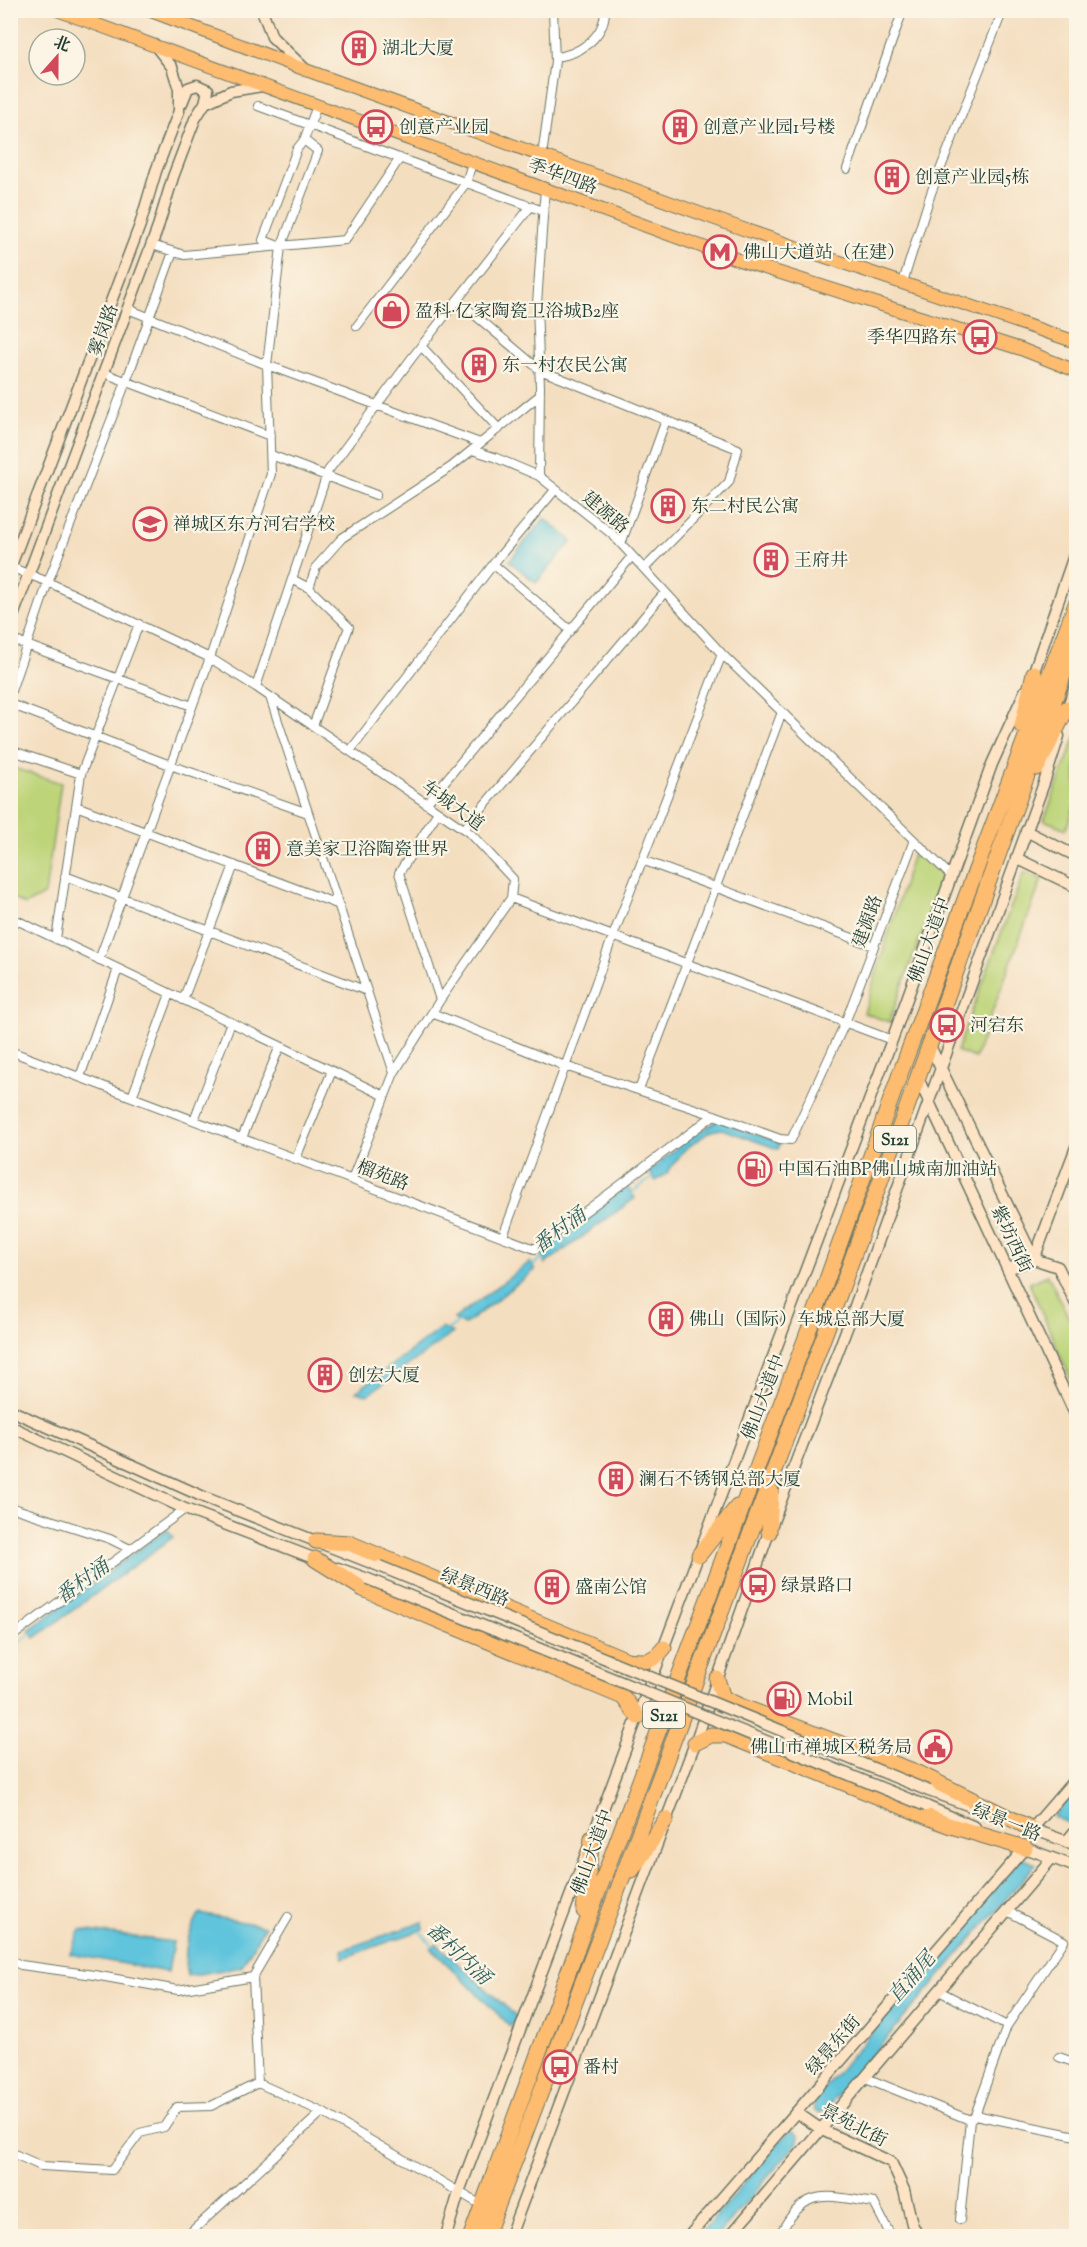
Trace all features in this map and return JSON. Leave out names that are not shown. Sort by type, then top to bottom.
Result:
[{"type":"highway","name":"佛山大道中","points":[[486,2236],[830,1320],[929,1044],[1077,604]]},
{"type":"highway","name":"佛山大道中","points":[[471,2236],[814,1316],[900,1074],[1010,798],[1077,640]]},
{"type":"highway","points":[[1010,798],[1034,673]]},
{"type":"highway","points":[[1010,798],[1050,744],[1067,708]]},
{"type":"highway","points":[[769,1532],[771,1476]]},
{"type":"highway","points":[[699,1555],[746,1495]]},
{"type":"highway","points":[[316,1541],[349,1544],[627,1660],[643,1662],[655,1659],[664,1648]]},
{"type":"highway","points":[[315,1559],[363,1589],[623,1697],[638,1717]]},
{"type":"highway","points":[[717,1680],[723,1698],[916,1773],[1032,1829]]},
{"type":"highway","points":[[694,1743],[711,1734],[726,1735],[948,1825],[1025,1848]]},
{"type":"highway","points":[[618,1889],[666,1819]]},
{"type":"highway","points":[[582,1935],[592,1838]]},
{"type":"main road","name":"季华四路","points":[[57,10],[736,259],[1021,350],[1077,371]]},
{"type":"main road","name":"季华四路","points":[[148,10],[735,226],[1073,339]]},
{"type":"main road","points":[[262,10],[272,38],[306,70]]},
{"type":"main road","name":"雾岗路","points":[[11,568],[140,225],[156,171],[179,111],[179,88],[176,78],[172,67],[157,48]]},
{"type":"main road","points":[[179,111],[188,88],[197,85],[208,90],[205,103]]},
{"type":"main road","points":[[205,103],[231,92],[262,86]]},
{"type":"main road","name":"雾岗路","points":[[10,624],[152,245],[195,119],[205,103]]},
{"type":"main road","points":[[1061,365],[1077,377]]},
{"type":"main road","points":[[446,2236],[459,2192],[892,1040],[992,764],[1034,673],[1077,550]]},
{"type":"main road","points":[[510,2236],[694,1743],[769,1532],[847,1328],[1044,783],[1067,708],[1077,684]]},
{"type":"main road","points":[[1026,831],[1077,856]]},
{"type":"main road","points":[[1016,858],[1077,887]]},
{"type":"main road","name":"紫坊西街","points":[[929,1044],[1034,1259],[1058,1267],[1077,1304]]},
{"type":"main road","name":"紫坊西街","points":[[917,1075],[1077,1416]]},
{"type":"main road","points":[[1008,1269],[1034,1259],[1077,1147]]},
{"type":"main road","name":"绿景西路","points":[[10,1410],[206,1498],[379,1566],[929,1791]]},
{"type":"main road","name":"绿景西路","points":[[10,1426],[185,1509],[368,1579],[926,1806]]},
{"type":"main road","points":[[1032,1829],[1077,1778]]},
{"type":"main road","name":"绿景一路","points":[[929,1791],[1071,1844]]},
{"type":"main road","name":"绿景一路","points":[[926,1806],[1025,1848],[1077,1867]]},
{"type":"main road","points":[[1071,1844],[1077,1830]]},
{"type":"main road","name":"绿景东街","points":[[689,2236],[1025,1848]]},
{"type":"main road","points":[[730,2236],[1052,1858]]},
{"type":"main road","name":"景苑北街","points":[[796,2112],[822,2130],[891,2162],[904,2190],[912,2224],[918,2236]]},
{"type":"street","points":[[542,156],[555,57],[553,10]]},
{"type":"street","points":[[555,57],[568,56],[588,45],[605,21],[604,10]]},
{"type":"street","points":[[847,170],[903,10]]},
{"type":"street","points":[[903,282],[931,193],[1003,10]]},
{"type":"street","points":[[281,247],[263,240],[316,105]]},
{"type":"street","points":[[258,106],[543,211]]},
{"type":"street","points":[[99,960],[210,658],[272,474],[267,365],[281,247],[318,151],[304,140]]},
{"type":"street","points":[[152,245],[184,255],[345,240],[400,158]]},
{"type":"street","points":[[357,326],[466,183],[472,163]]},
{"type":"street","points":[[539,476],[540,370],[537,304],[545,188]]},
{"type":"street","points":[[256,687],[328,471],[421,346],[531,206]]},
{"type":"street","points":[[10,694],[48,582],[126,382],[173,252]]},
{"type":"street","points":[[457,300],[540,370],[738,449],[729,482],[644,569]]},
{"type":"street","points":[[128,309],[267,365],[480,443]]},
{"type":"street","points":[[421,346],[498,429]]},
{"type":"street","points":[[104,373],[270,436]]},
{"type":"street","points":[[309,588],[316,567],[342,538],[451,467],[540,395]]},
{"type":"street","points":[[621,544],[666,420]]},
{"type":"street","name":"建源路","points":[[432,1013],[565,1066],[780,1139],[791,1140],[845,1023],[914,840],[722,654],[613,535],[539,476],[472,450]]},
{"type":"street","points":[[271,455],[376,495]]},
{"type":"street","points":[[350,751],[493,564],[555,490]]},
{"type":"street","points":[[426,804],[632,556]]},
{"type":"street","points":[[493,564],[570,630]]},
{"type":"street","name":"车城大道","points":[[11,568],[48,582],[210,658],[256,687],[471,834],[513,879],[511,898]]},
{"type":"street","points":[[292,579],[309,588],[349,627],[313,726]]},
{"type":"street","points":[[464,829],[665,592]]},
{"type":"street","points":[[56,939],[81,774],[139,624]]},
{"type":"street","points":[[10,639],[192,706]]},
{"type":"street","points":[[503,1236],[613,936],[722,654]]},
{"type":"street","points":[[270,697],[394,1073]]},
{"type":"street","points":[[10,704],[170,765],[308,813]]},
{"type":"street","points":[[639,1090],[782,712]]},
{"type":"street","points":[[10,750],[81,774]]},
{"type":"street","points":[[76,806],[337,904]]},
{"type":"street","points":[[438,812],[399,873],[440,1000]]},
{"type":"street","points":[[914,840],[951,876]]},
{"type":"street","points":[[642,860],[874,946]]},
{"type":"street","points":[[183,1000],[234,865]]},
{"type":"street","points":[[65,876],[367,992]]},
{"type":"street","points":[[352,1179],[394,1073],[440,1000],[511,898],[892,1040]]},
{"type":"street","points":[[10,917],[385,1096]]},
{"type":"street","points":[[80,1077],[118,969]]},
{"type":"street","points":[[132,1097],[170,994]]},
{"type":"street","points":[[194,1120],[231,1023]]},
{"type":"street","points":[[242,1138],[280,1046]]},
{"type":"street","name":"榴苑路","points":[[10,1051],[535,1249],[714,1115]]},
{"type":"street","points":[[296,1158],[332,1071]]},
{"type":"street","points":[[10,1507],[110,1539],[130,1549]]},
{"type":"street","points":[[10,1638],[185,1509]]},
{"type":"street","points":[[960,2220],[973,2118],[1007,2026],[1064,1941],[1007,1911]]},
{"type":"street","points":[[258,2083],[253,1977],[288,1917]]},
{"type":"street","points":[[10,1960],[21,1965],[178,1990],[253,1977]]},
{"type":"street","points":[[939,1991],[1007,2026]]},
{"type":"street","points":[[1059,2057],[1077,2063]]},
{"type":"street","points":[[866,2078],[973,2118],[1077,2136]]},
{"type":"street","points":[[258,2083],[322,2112],[483,2206]]},
{"type":"street","points":[[10,2152],[41,2166],[112,2170],[140,2133],[164,2127],[177,2108],[211,2106],[258,2083]]},
{"type":"street","points":[[189,2234],[322,2112]]},
{"type":"street","points":[[779,2236],[793,2212],[810,2198],[835,2197],[873,2203],[891,2236]]},
{"type":"green space","points":[[1076,736],[1076,802],[1066,829],[1044,820]]},
{"type":"green space","points":[[10,767],[61,783],[45,894],[25,905],[11,897]]},
{"type":"green space","points":[[915,847],[944,874],[889,1022],[864,1013]]},
{"type":"green space","points":[[1024,872],[1042,879],[975,1058],[957,1051]]},
{"type":"green space","points":[[1048,1275],[1076,1333],[1076,1391],[1029,1283]]},
{"type":"water","points":[[545,518],[572,541],[536,583],[509,561]]},
{"type":"water","points":[[718,1120],[780,1143],[778,1149],[722,1129],[711,1131],[684,1150],[667,1173],[656,1181],[649,1172],[686,1140]]},
{"type":"water","points":[[627,1186],[635,1198],[545,1264],[541,1253],[545,1247]]},
{"type":"water","points":[[530,1262],[535,1270],[464,1325],[454,1319]]},
{"type":"water","points":[[441,1328],[453,1333],[367,1395],[356,1392]]},
{"type":"water","points":[[167,1529],[173,1537],[35,1638],[29,1630]]},
{"type":"water","points":[[1076,1790],[1076,1814],[1069,1823],[1053,1817]]},
{"type":"water","points":[[1021,1858],[1036,1864],[825,2110],[820,2113],[814,2111],[813,2101]]},
{"type":"water","points":[[199,1914],[265,1926],[241,1967],[187,1976],[185,1960],[187,1944]]},
{"type":"water","points":[[423,1922],[424,1929],[343,1958],[342,1950]]},
{"type":"water","points":[[80,1930],[173,1942],[168,1972],[70,1954]]},
{"type":"water","points":[[437,1944],[518,2018],[510,2026],[431,1948]]},
{"type":"water","points":[[792,2130],[799,2135],[798,2142],[717,2236],[699,2236],[788,2132]]},
{"type":"waterway","name":"番村涌","points":[[631,1193],[656,1175]]},
{"type":"waterway","name":"番村涌","points":[[530,1268],[544,1256]]},
{"type":"waterway","name":"番村涌","points":[[446,1331],[461,1320]]},
{"type":"waterway","name":"番村涌","points":[[10,1649],[32,1633]]},
{"type":"waterway","name":"番村内涌","points":[[418,1929],[434,1947]]},
{"type":"place","name":"湖北大厦","points":[[359,48]]},
{"type":"place","name":"创意产业园","points":[[376,127]]},
{"type":"place","name":"创意产业园1号楼","points":[[680,127]]},
{"type":"place","name":"创意产业园5栋","points":[[892,177]]},
{"type":"place","name":"佛山大道站（在建）","points":[[720,252]]},
{"type":"place","name":"盈科·亿家陶瓷卫浴城B2座","points":[[392,311]]},
{"type":"place","name":"季华四路东","points":[[980,337]]},
{"type":"place","name":"东一村农民公寓","points":[[479,365]]},
{"type":"place","name":"东二村民公寓","points":[[668,506]]},
{"type":"place","name":"禅城区东方河宕学校","points":[[150,524]]},
{"type":"place","name":"王府井","points":[[771,560]]},
{"type":"place","name":"意美家卫浴陶瓷世界","points":[[263,849]]},
{"type":"place","name":"河宕东","points":[[947,1025]]},
{"type":"place","name":"中国石油BP佛山城南加油站","points":[[755,1169]]},
{"type":"place","name":"佛山（国际）车城总部大厦","points":[[666,1319]]},
{"type":"place","name":"创宏大厦","points":[[325,1375]]},
{"type":"place","name":"澜石不锈钢总部大厦","points":[[616,1479]]},
{"type":"place","name":"绿景路口","points":[[758,1585]]},
{"type":"place","name":"盛南公馆","points":[[552,1587]]},
{"type":"place","name":"Mobil","points":[[784,1699]]},
{"type":"place","name":"佛山市禅城区税务局","points":[[935,1747]]},
{"type":"place","name":"番村","points":[[560,2067]]},
{"type":"water label","name":"直涌尾","points":[[911,1977]]}]
